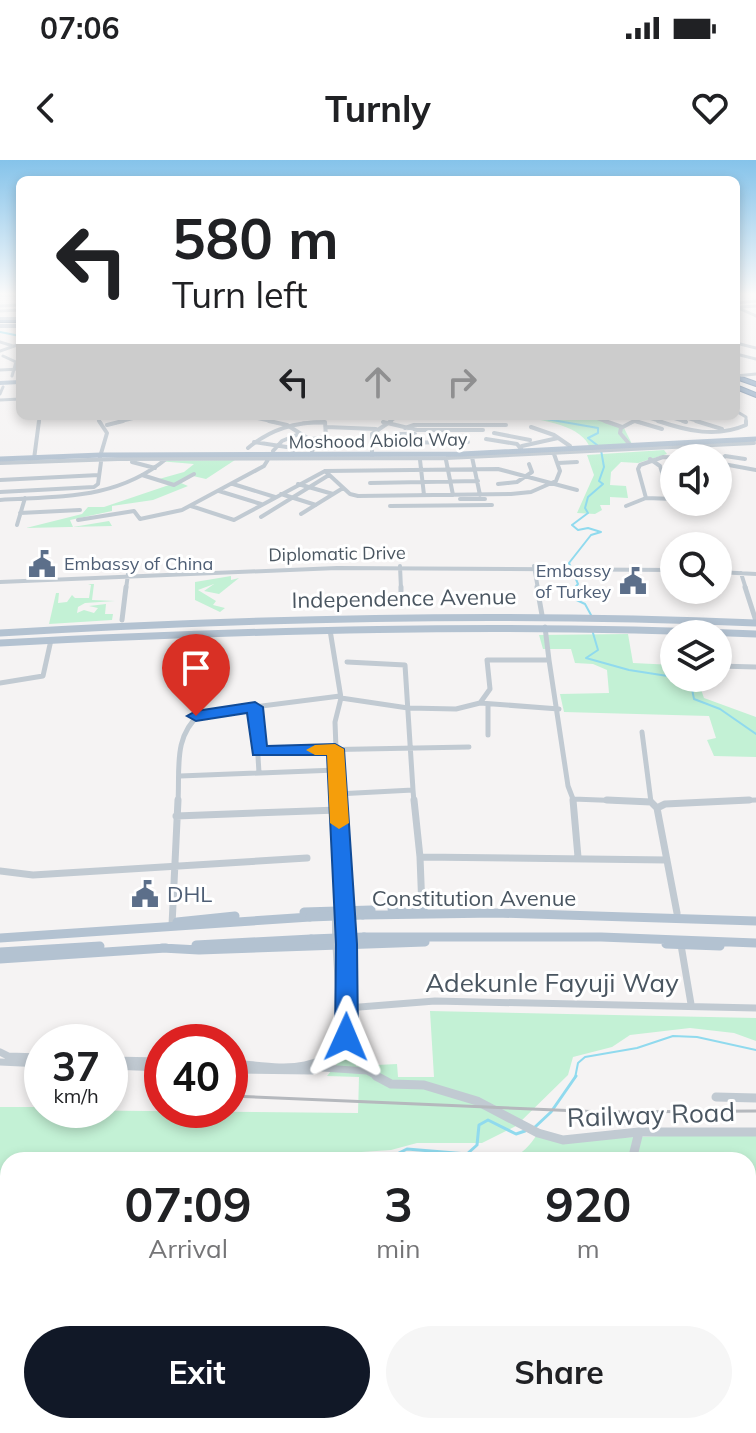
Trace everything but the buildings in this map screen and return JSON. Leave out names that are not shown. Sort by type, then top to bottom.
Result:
[{"type":"main road","name":"Moshood Abiola Way","points":[[705,444],[754,442]]},
{"type":"main road","name":"Moshood Abiola Way","points":[[327,458],[660,447]]},
{"type":"main road","name":"Moshood Abiola Way","points":[[0,461],[103,457],[344,459],[471,456],[524,451]]},
{"type":"main road","name":"Moshood Abiola Way","points":[[166,457],[291,457]]},
{"type":"main road","name":"Independence Avenue","points":[[0,637],[153,623],[314,617],[542,615],[756,622]]},
{"type":"main road","points":[[0,637],[122,620],[153,623]]},
{"type":"main road","name":"Independence Avenue","points":[[0,637],[51,640],[324,627],[572,627],[660,631]]},
{"type":"main road","name":"Independence Avenue","points":[[732,633],[752,634]]},
{"type":"main road","name":"Independence Avenue","points":[[0,637],[66,639]]},
{"type":"main road","points":[[173,925],[187,919],[341,908],[422,909],[447,914]]},
{"type":"main road","points":[[616,916],[677,913],[756,919]]},
{"type":"main road","name":"Constitution Avenue","points":[[0,959],[19,947],[97,932],[310,917],[447,914],[756,919]]},
{"type":"main road","name":"Constitution Avenue","points":[[0,949],[58,942],[97,932]]},
{"type":"main road","points":[[162,948],[199,950],[436,942],[482,936]]},
{"type":"main road","name":"Constitution Avenue","points":[[0,938],[19,947],[128,950],[311,939],[482,936],[601,937],[756,946]]},
{"type":"main road","points":[[601,937],[681,945],[756,946]]},
{"type":"main road","name":"Constitution Avenue","points":[[19,947],[84,945],[128,950]]},
{"type":"street","points":[[3,356],[16,362],[12,376]]},
{"type":"street","points":[[740,356],[756,359]]},
{"type":"street","points":[[740,360],[745,358]]},
{"type":"street","points":[[0,370],[14,369]]},
{"type":"street","points":[[0,397],[1,384]]},
{"type":"street","points":[[656,420],[690,430],[723,431],[746,425],[746,417],[740,413]]},
{"type":"street","points":[[17,525],[30,479],[39,420]]},
{"type":"street","points":[[0,492],[94,487],[98,484],[107,433],[100,420]]},
{"type":"street","points":[[102,420],[111,439],[103,457]]},
{"type":"street","points":[[107,425],[127,420]]},
{"type":"street","points":[[264,420],[287,425],[323,421],[327,442],[314,445],[312,452]]},
{"type":"street","points":[[370,457],[374,429],[388,420]]},
{"type":"street","points":[[602,420],[622,427],[635,421],[662,429]]},
{"type":"street","points":[[679,420],[702,427]]},
{"type":"street","points":[[691,420],[723,431],[732,442]]},
{"type":"street","points":[[384,422],[416,432]]},
{"type":"street","points":[[405,428],[437,424],[506,425]]},
{"type":"street","points":[[437,424],[453,495]]},
{"type":"street","points":[[463,424],[483,497]]},
{"type":"street","points":[[482,424],[488,447]]},
{"type":"street","points":[[287,425],[309,439]]},
{"type":"street","points":[[248,448],[287,425]]},
{"type":"street","points":[[326,427],[374,429]]},
{"type":"street","points":[[349,427],[349,434]]},
{"type":"street","points":[[531,427],[570,446]]},
{"type":"street","points":[[622,427],[620,433],[632,448]]},
{"type":"street","points":[[394,434],[483,430]]},
{"type":"street","points":[[416,432],[418,453]]},
{"type":"street","points":[[494,433],[530,440]]},
{"type":"street","points":[[273,451],[277,445],[300,434]]},
{"type":"street","points":[[503,440],[509,434]]},
{"type":"street","points":[[254,442],[293,448],[309,439],[326,437]]},
{"type":"street","points":[[486,439],[503,440],[524,451],[559,438]]},
{"type":"street","points":[[379,443],[468,442]]},
{"type":"street","points":[[718,444],[754,442]]},
{"type":"street","points":[[344,459],[660,447]]},
{"type":"street","points":[[291,457],[293,448]]},
{"type":"street","points":[[391,503],[470,500],[524,493],[552,484],[560,474],[553,453]]},
{"type":"street","points":[[43,465],[103,457],[155,468]]},
{"type":"street","points":[[34,459],[166,457]]},
{"type":"street","points":[[0,500],[98,494],[155,468],[166,457]]},
{"type":"street","points":[[732,457],[745,459]]},
{"type":"street","points":[[78,520],[134,511],[139,518],[170,514],[191,506],[264,466],[269,459],[327,458],[327,473],[312,488],[261,517]]},
{"type":"street","points":[[650,459],[660,466]]},
{"type":"street","points":[[646,498],[638,467],[650,459],[660,459]]},
{"type":"street","points":[[420,460],[424,495]]},
{"type":"street","points":[[558,463],[577,462]]},
{"type":"street","points":[[498,484],[527,477],[532,472],[529,464]]},
{"type":"street","points":[[732,466],[756,470]]},
{"type":"street","points":[[191,506],[232,520],[298,484],[327,473],[370,471],[502,469],[577,490]]},
{"type":"street","points":[[370,471],[372,496]]},
{"type":"street","points":[[327,473],[351,495],[424,495],[439,500],[453,495],[492,505]]},
{"type":"street","points":[[142,475],[174,485],[194,474]]},
{"type":"street","points":[[0,480],[99,475]]},
{"type":"street","points":[[60,497],[64,477]]},
{"type":"street","points":[[370,483],[478,481]]},
{"type":"street","points":[[232,483],[316,505]]},
{"type":"street","points":[[298,484],[333,494]]},
{"type":"street","points":[[301,514],[343,488]]},
{"type":"street","points":[[218,491],[261,504]]},
{"type":"street","points":[[626,506],[646,498],[660,498]]},
{"type":"street","points":[[20,513],[80,510]]},
{"type":"street","points":[[400,566],[401,597]]},
{"type":"street","name":"Diplomatic Drive","points":[[0,582],[128,574],[400,566],[660,569]]},
{"type":"street","points":[[534,566],[542,615]]},
{"type":"street","points":[[732,573],[756,574]]},
{"type":"street","points":[[741,573],[756,622]]},
{"type":"street","points":[[122,620],[128,574]]},
{"type":"street","points":[[545,627],[568,786],[573,799],[578,857]]},
{"type":"street","points":[[323,1068],[345,1046],[347,1008],[335,749],[335,722],[341,697],[330,630]]},
{"type":"street","points":[[0,683],[43,676],[51,640]]},
{"type":"street","points":[[480,703],[490,689],[487,660],[549,660]]},
{"type":"street","points":[[347,662],[404,663],[422,909]]},
{"type":"street","points":[[732,666],[756,667]]},
{"type":"street","points":[[173,925],[181,739],[192,719],[200,714],[341,697],[408,708],[456,709],[480,703],[559,709]]},
{"type":"street","points":[[488,706],[488,735]]},
{"type":"street","points":[[255,707],[259,773]]},
{"type":"street","points":[[642,732],[677,913]]},
{"type":"street","points":[[259,751],[469,747]]},
{"type":"street","points":[[180,776],[336,770]]},
{"type":"street","points":[[337,794],[413,790]]},
{"type":"street","points":[[573,799],[654,805],[756,800]]},
{"type":"street","points":[[176,816],[338,810]]},
{"type":"street","points":[[420,857],[667,860]]},
{"type":"street","points":[[0,871],[33,875],[307,858]]},
{"type":"street","points":[[248,1064],[299,1066],[319,1061],[332,1051],[337,1036],[332,945],[341,908]]},
{"type":"street","points":[[681,945],[691,1004]]},
{"type":"street","name":"Adekunle Fayuji Way","points":[[347,1008],[435,1001],[691,1004],[756,1008]]},
{"type":"street","points":[[0,1052],[8,1056],[24,1056]]},
{"type":"street","points":[[0,1062],[24,1063]]},
{"type":"street","name":"Railway Road","points":[[248,1071],[299,1073],[323,1068],[362,1070],[391,1084],[429,1086],[477,1101],[538,1133],[570,1140],[639,1132],[756,1132]]},
{"type":"street","name":"Railway Road","points":[[716,1097],[756,1098]]},
{"type":"street","points":[[634,1152],[639,1132]]},
{"type":"green space","points":[[536,420],[601,420],[624,428],[632,444],[590,448],[579,434],[558,424]]},
{"type":"green space","points":[[660,450],[660,456],[638,463],[621,462],[611,472],[610,485],[626,486],[628,498],[610,497],[610,505],[600,505],[602,510],[595,514],[577,513],[594,475],[587,455]]},
{"type":"green space","points":[[235,460],[206,479],[193,476],[181,483],[188,486],[153,500],[112,506],[112,511],[70,520],[73,527],[26,528],[82,514],[88,507],[104,507],[172,484],[159,479],[184,472],[194,464],[158,461]]},
{"type":"green space","points":[[109,521],[112,526],[74,527]]},
{"type":"green space","points":[[231,576],[231,580],[239,578],[219,594],[204,591],[214,584],[198,590],[216,601],[213,605],[225,608],[220,612],[195,600],[195,582]]},
{"type":"green space","points":[[88,584],[94,584],[92,600],[115,601],[85,603],[78,607],[77,613],[84,610],[94,613],[98,608],[89,606],[106,604],[105,614],[113,614],[112,620],[49,624],[56,593],[59,593],[58,603],[67,602],[72,595],[75,598],[89,598],[91,585]]},
{"type":"green space","points":[[628,634],[633,663],[660,664],[660,692],[702,692],[704,698],[756,717],[756,757],[714,756],[707,740],[716,738],[709,716],[564,712],[560,694],[609,693],[607,670],[593,664],[575,663],[571,649],[543,649],[539,635]]},
{"type":"green space","points":[[430,1011],[756,1018],[756,1041],[734,1033],[690,1028],[630,1035],[612,1047],[573,1057],[568,1075],[516,1126],[482,1143],[417,1143],[391,1150],[362,1152],[0,1152],[0,1107],[24,1107],[24,1128],[128,1128],[128,1111],[144,1111],[144,1128],[248,1128],[248,1112],[358,1113],[359,1077],[327,1076],[355,1041],[356,1066],[397,1064],[398,1077],[434,1077]]},
{"type":"green space","points":[[756,1132],[756,1152],[521,1152],[538,1133],[588,1139]]},
{"type":"waterway","points":[[552,420],[598,428],[598,433],[588,438],[597,445]]},
{"type":"waterway","points":[[591,615],[585,604],[568,596],[578,584],[569,563],[591,535],[601,532],[588,528],[578,530],[572,525],[588,513],[585,508],[588,497],[603,484],[599,481],[604,467],[601,450]]},
{"type":"waterway","points":[[593,633],[598,650],[586,658],[660,675]]},
{"type":"waterway","points":[[693,692],[694,699],[720,709],[756,734]]},
{"type":"waterway","points":[[575,1077],[578,1063],[585,1057],[637,1048],[673,1036],[697,1037],[756,1050]]},
{"type":"waterway","points":[[535,1127],[551,1112],[575,1077]]},
{"type":"waterway","points":[[469,1152],[477,1145],[479,1125],[488,1120],[516,1134],[525,1131]]},
{"type":"waterway","points":[[401,1152],[407,1149],[443,1152]]},
{"type":"tram line","points":[[248,1097],[603,1112],[756,1111]]},
{"type":"slow traffic","points":[[315,750],[335,749],[339,823]]},
{"type":"place","name":"Embassy of China","points":[[42,564]]},
{"type":"place","name":"Embassy of Turkey","points":[[633,581]]},
{"type":"place","name":"DHL","points":[[145,894]]},
{"type":"route","points":[[196,716],[255,707],[259,751],[335,749],[346,944],[346,1037]]}]
